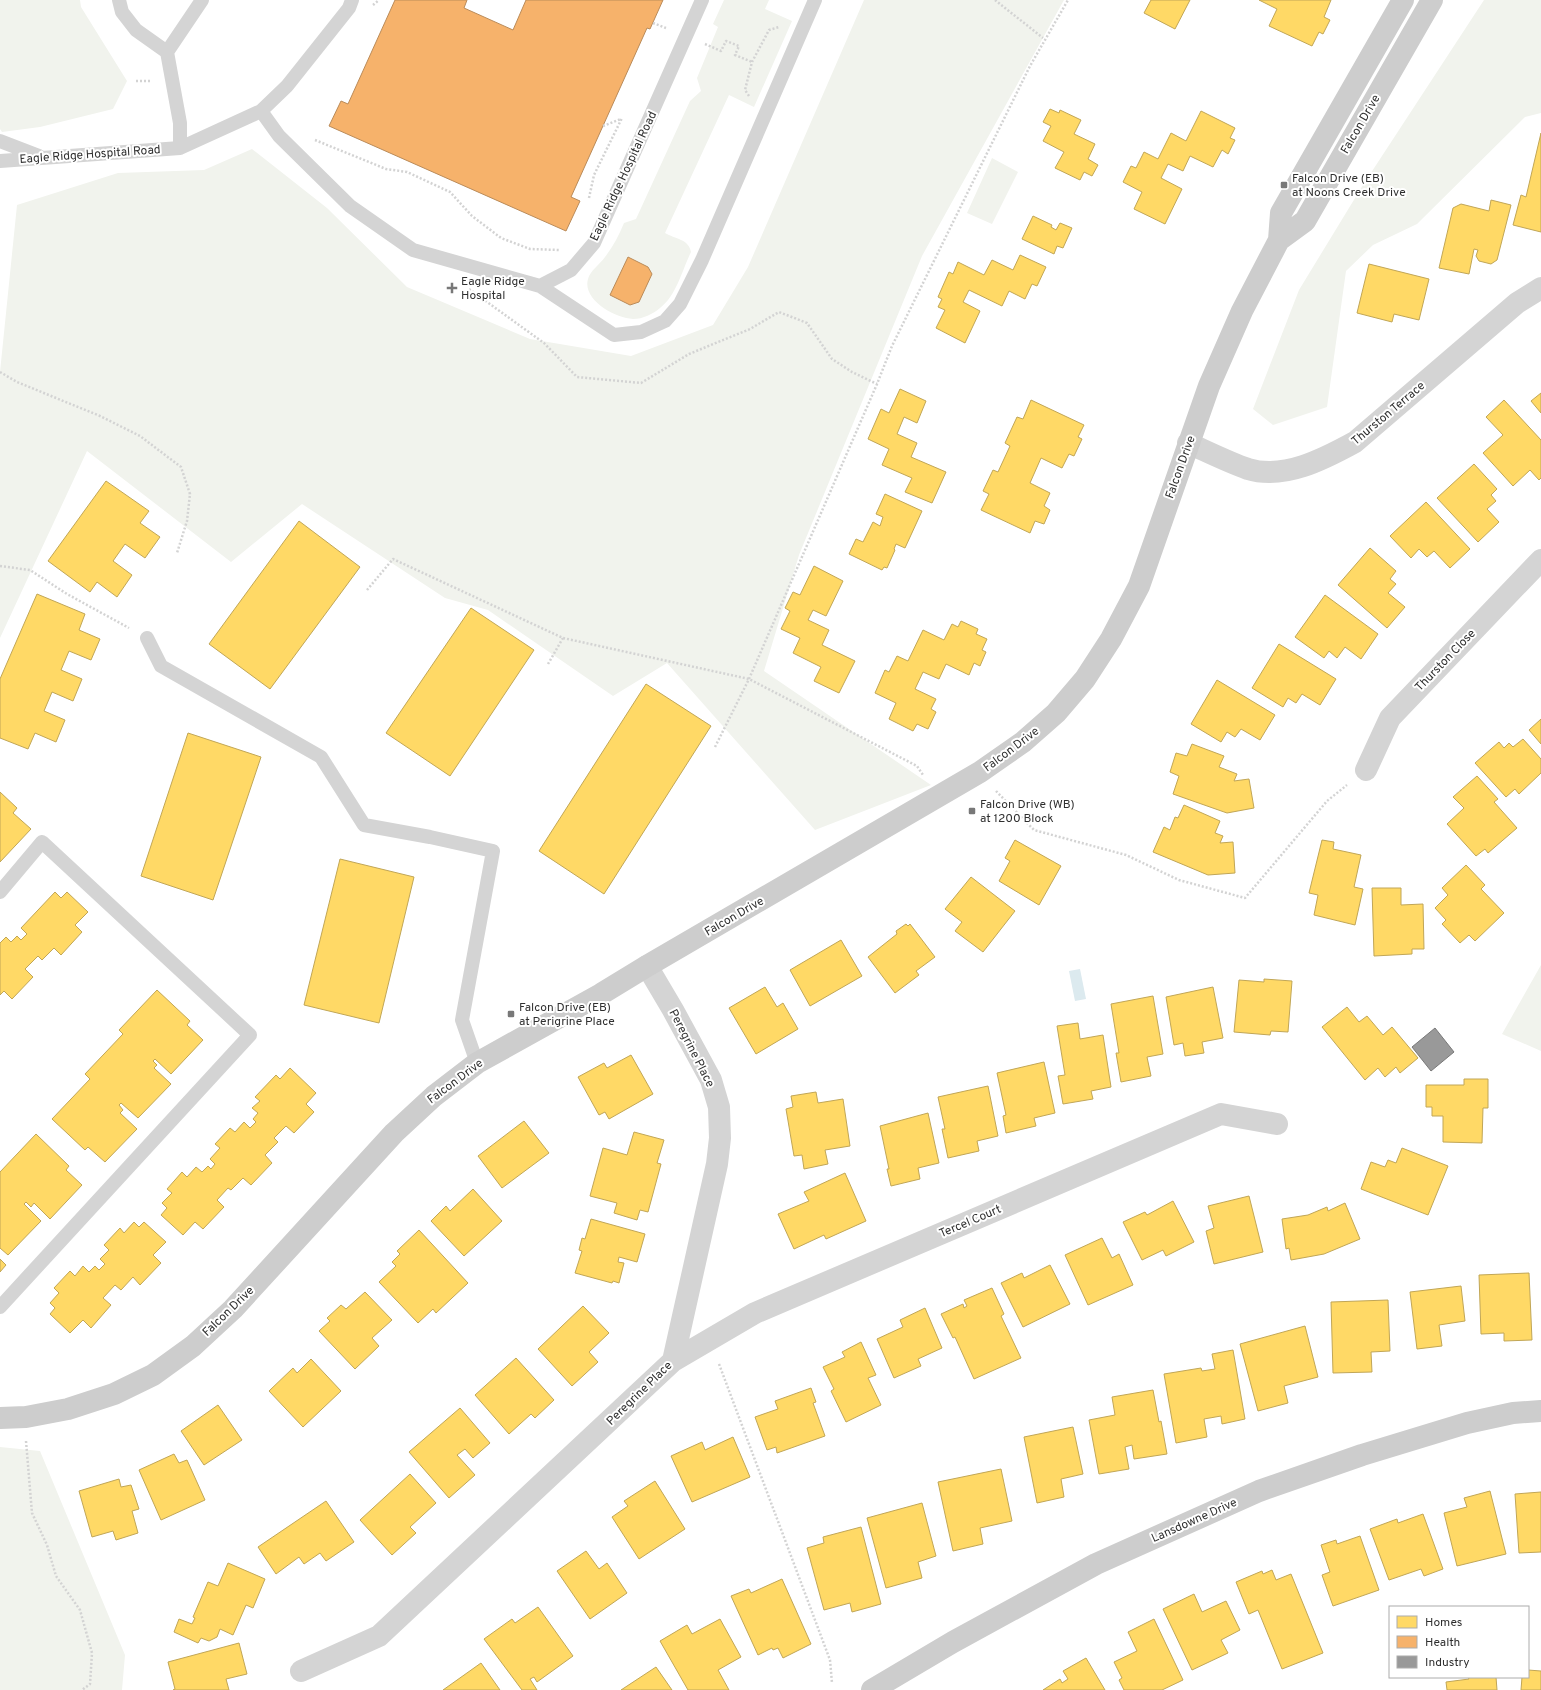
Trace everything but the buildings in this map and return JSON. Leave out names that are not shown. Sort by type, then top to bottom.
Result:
[{"type":"street","name":"Falcon Drive","points":[[0,1418],[26,1417],[68,1409],[114,1394],[153,1375],[193,1346],[233,1309],[394,1133],[434,1096],[477,1063],[600,994],[980,772],[1023,742],[1056,712],[1085,679],[1111,639],[1139,586],[1209,386],[1242,311],[1279,240],[1281,213],[1403,0]]},
{"type":"street","name":"Falcon Drive","points":[[1279,240],[1305,221],[1432,0]]},
{"type":"street","name":"Thurston Terrace","points":[[1188,443],[1249,469],[1273,472],[1303,467],[1329,457],[1355,442],[1517,303],[1541,288]]},
{"type":"street","name":"Thurston Close","points":[[1366,770],[1390,718],[1541,560]]},
{"type":"street","name":"Peregrine Place","points":[[300,1671],[379,1636],[674,1361],[717,1164],[720,1138],[719,1107],[710,1080],[673,1010],[646,966]]},
{"type":"street","name":"Tercel Court","points":[[674,1361],[755,1313],[1221,1114],[1277,1124]]},
{"type":"street","name":"Lansdowne Drive","points":[[872,1690],[953,1642],[1096,1564],[1259,1491],[1362,1454],[1467,1423],[1513,1413],[1541,1411]]},
{"type":"lane","points":[[119,0],[122,12],[136,30],[166,52],[180,124],[180,148]]},
{"type":"lane","points":[[166,52],[202,0]]},
{"type":"lane","name":"Eagle Ridge Hospital Road","points":[[0,161],[180,148],[261,111],[286,86],[349,8],[352,0]]},
{"type":"lane","name":"Eagle Ridge Hospital Road","points":[[540,286],[571,270],[594,243],[702,0]]},
{"type":"lane","points":[[261,111],[279,136],[350,206],[413,250],[540,286],[614,335],[641,332],[665,321],[680,304],[702,260],[814,0]]},
{"type":"lane","points":[[0,141],[45,158]]},
{"type":"lane","points":[[147,638],[161,666],[321,757],[364,825],[430,837],[493,851],[462,1020],[477,1063]]},
{"type":"lane","points":[[0,892],[42,842],[250,1035],[0,1308]]},
{"type":"path","points":[[996,0],[1043,38]]},
{"type":"path","points":[[715,747],[749,679],[877,384],[892,346],[1030,66],[1068,0]]},
{"type":"path","points":[[745,90],[752,62],[769,30]]},
{"type":"path","points":[[706,45],[721,51],[726,41],[739,46],[735,55],[752,62]]},
{"type":"path","points":[[136,80],[152,82]]},
{"type":"path","points":[[592,203],[589,198],[594,175],[622,118],[603,126]]},
{"type":"path","points":[[309,137],[386,169],[407,172],[450,192],[472,216],[501,238],[530,249],[564,250]]},
{"type":"path","points":[[0,372],[17,382],[100,416],[140,436],[181,467],[190,494],[187,521],[177,553]]},
{"type":"path","points":[[367,590],[393,560],[563,638],[749,679],[917,766],[931,785],[937,798]]},
{"type":"path","points":[[0,566],[30,570],[67,594],[147,638]]},
{"type":"path","points":[[548,664],[563,638]]},
{"type":"path","points":[[980,772],[999,796],[1034,830],[1126,854],[1179,880],[1245,898],[1327,801],[1366,770]]},
{"type":"path","points":[[718,1363],[830,1660],[832,1683]]},
{"type":"path","points":[[26,1417],[26,1443],[32,1513],[47,1545],[56,1576],[80,1610],[92,1653],[90,1684],[82,1690]]},
{"type":"shaded area","points":[[0,0],[80,0],[81,7],[127,81],[113,109],[40,127],[2,132],[0,129]]},
{"type":"shaded area","points":[[724,0],[769,0],[765,9],[792,21],[754,107],[729,95],[665,233],[688,244],[691,252],[675,289],[666,303],[648,316],[633,319],[626,318],[609,311],[595,301],[587,287],[588,279],[591,273],[611,249],[624,223],[636,219],[690,101],[701,91],[697,78],[718,27],[713,24]]},
{"type":"shaded area","points":[[864,0],[1064,0],[922,256],[799,555],[764,671],[931,785],[815,830],[667,663],[613,696],[488,610],[445,598],[302,504],[231,562],[87,451],[0,638],[0,372],[17,205],[118,173],[204,170],[252,149],[327,208],[407,287],[530,339],[631,356],[713,325],[748,267]]},
{"type":"shaded area","points":[[1484,0],[1541,0],[1541,113],[1525,117],[1417,224],[1373,245],[1346,271],[1327,407],[1273,425],[1253,409],[1299,290],[1363,185]]},
{"type":"shaded area","points":[[992,158],[1018,172],[992,224],[967,213]]},
{"type":"shaded area","points":[[1541,965],[1541,1051],[1502,1034]]},
{"type":"shaded area","points":[[1080,969],[1086,999],[1075,1001],[1069,971]]},
{"type":"shaded area","points":[[0,1447],[40,1451],[125,1655],[122,1690],[0,1690]]},
{"type":"place","name":"Falcon Drive (EB) at Noons Creek Drive","points":[[1284,185]]},
{"type":"place","name":"Eagle Ridge Hospital","points":[[452,288]]},
{"type":"place","name":"Falcon Drive (WB) at 1200 Block","points":[[972,811]]},
{"type":"place","name":"Falcon Drive (EB) at Perigrine Place","points":[[511,1014]]}]
